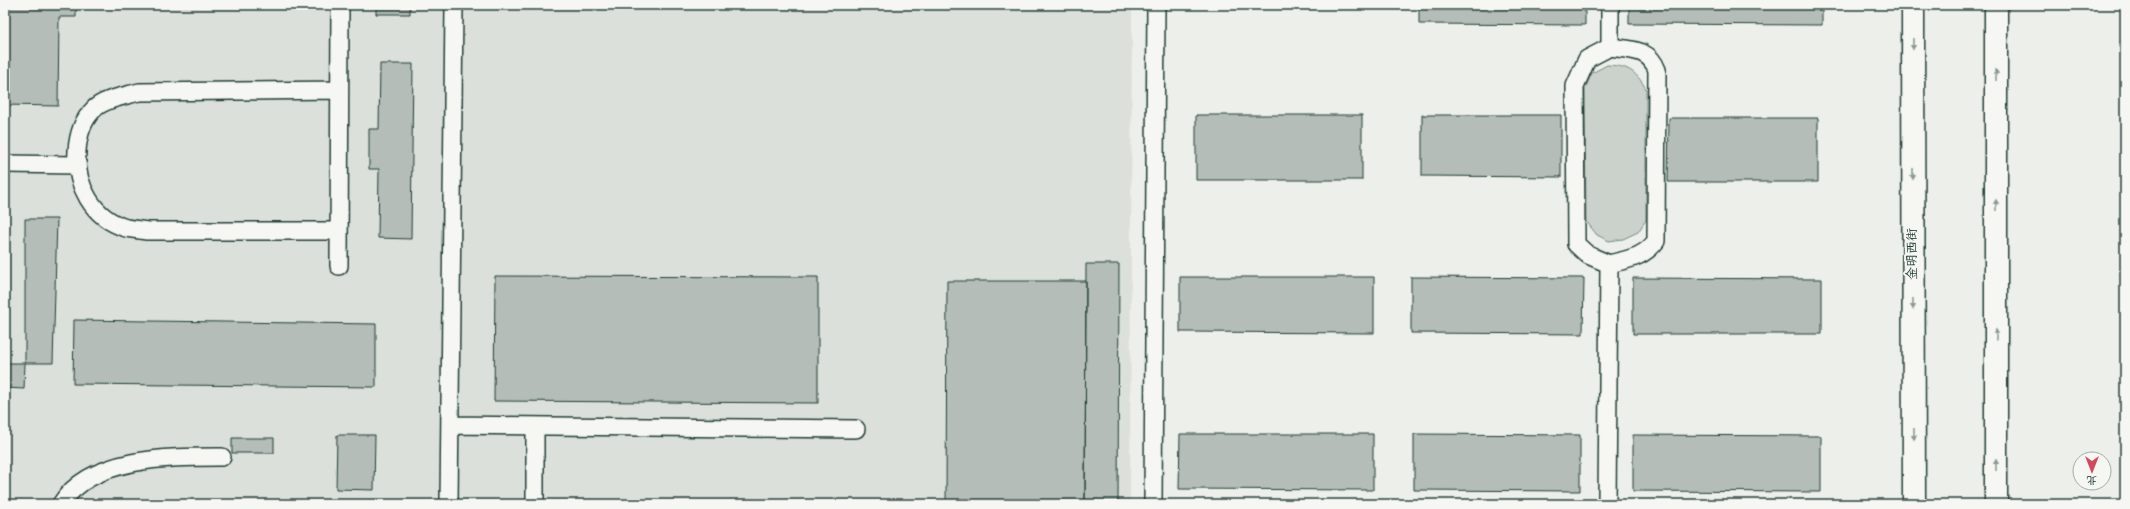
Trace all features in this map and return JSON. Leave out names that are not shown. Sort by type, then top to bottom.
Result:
[{"type":"street","name":"金明西街","points":[[1913,5],[1914,504]]},
{"type":"street","points":[[1996,5],[1996,504]]},
{"type":"lane","points":[[339,266],[340,5]]},
{"type":"lane","points":[[449,504],[454,5]]},
{"type":"lane","points":[[1154,504],[1156,5]]},
{"type":"lane","points":[[1610,5],[1610,47]]},
{"type":"lane","points":[[1610,47],[1640,51],[1647,54],[1654,60],[1657,70],[1656,241],[1649,251],[1635,257],[1608,264],[1588,255],[1576,244],[1575,86],[1587,59],[1610,47]]},
{"type":"lane","points":[[339,90],[138,92],[113,99],[94,108],[82,124],[78,140],[76,166],[80,184],[90,203],[106,218],[125,227],[147,231],[339,231]]},
{"type":"lane","points":[[5,164],[76,166]]},
{"type":"lane","points":[[1607,504],[1608,264]]},
{"type":"lane","points":[[450,425],[856,429]]},
{"type":"lane","points":[[535,426],[535,504]]},
{"type":"lane","points":[[61,504],[85,479],[118,465],[192,457],[222,456]]},
{"type":"shaded area","points":[[5,5],[1132,5],[1130,504],[5,504]]},
{"type":"shaded area","points":[[1607,65],[1626,68],[1631,71],[1639,78],[1646,89],[1646,220],[1638,232],[1623,239],[1609,241],[1597,235],[1586,221],[1585,89],[1592,73]]},
{"type":"building","points":[[5,5],[76,5],[76,17],[59,17],[58,106],[5,105]]},
{"type":"building","points":[[376,5],[410,5],[410,14],[376,14]]},
{"type":"building","points":[[1419,5],[1585,5],[1585,25],[1419,24]]},
{"type":"building","points":[[1629,5],[1822,5],[1822,25],[1629,24]]},
{"type":"building","points":[[380,64],[413,64],[411,239],[378,238],[379,169],[369,169],[369,129],[379,129]]},
{"type":"building","points":[[1196,115],[1362,115],[1362,180],[1196,180]]},
{"type":"building","points":[[1422,115],[1561,115],[1561,177],[1422,176]]},
{"type":"building","points":[[1669,118],[1818,118],[1818,182],[1668,182]]},
{"type":"building","points":[[25,219],[57,219],[53,363],[25,363]]},
{"type":"building","points":[[1086,264],[1119,264],[1118,504],[1085,504]]},
{"type":"building","points":[[495,276],[818,277],[818,403],[494,401]]},
{"type":"building","points":[[1180,277],[1374,277],[1374,333],[1180,332]]},
{"type":"building","points":[[1411,277],[1584,278],[1583,334],[1411,333]]},
{"type":"building","points":[[1633,278],[1822,279],[1822,334],[1633,334]]},
{"type":"building","points":[[947,281],[1086,281],[1085,504],[946,504]]},
{"type":"building","points":[[74,320],[376,324],[376,387],[73,384]]},
{"type":"building","points":[[5,363],[25,363],[24,389],[5,388]]},
{"type":"building","points":[[1180,434],[1373,434],[1373,490],[1179,489]]},
{"type":"building","points":[[1414,434],[1580,435],[1580,491],[1414,490]]},
{"type":"building","points":[[337,435],[375,435],[374,490],[336,489]]},
{"type":"building","points":[[1633,435],[1821,436],[1821,492],[1633,491]]},
{"type":"building","points":[[232,438],[274,438],[274,453],[232,453]]}]
